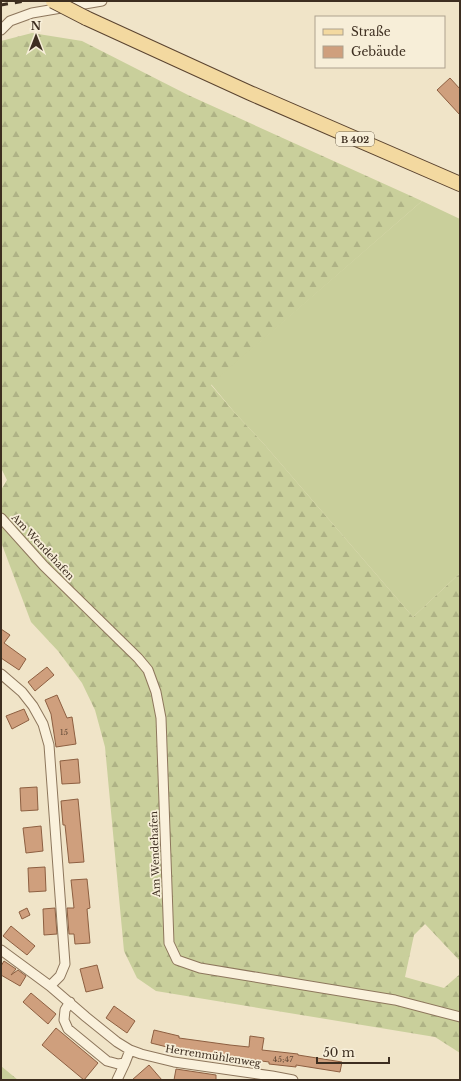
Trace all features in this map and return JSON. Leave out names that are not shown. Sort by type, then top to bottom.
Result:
[{"type":"main road","name":"B 402","points":[[53,1],[86,18],[250,93],[460,184]]},
{"type":"street","points":[[1,30],[10,21],[32,13],[102,1]]},
{"type":"street","name":"Am Wendehafen","points":[[1,518],[44,566],[138,658],[148,670],[156,692],[161,718],[169,943],[177,960],[200,968],[395,1000],[460,1017]]},
{"type":"street","points":[[1,674],[22,692],[33,706],[43,724],[49,745],[65,964],[60,976],[50,986]]},
{"type":"street","name":"Herrenmühlenweg","points":[[1,950],[50,986],[117,1042],[130,1050],[174,1062],[293,1080]]},
{"type":"street","points":[[70,1002],[65,1010],[64,1020],[68,1029],[107,1061],[118,1064],[125,1062]]},
{"type":"street","points":[[117,1080],[130,1050]]},
{"type":"green space","points":[[32,33],[82,41],[188,95],[422,201],[211,385],[413,617],[460,573],[460,961],[425,924],[414,935],[405,977],[444,988],[460,974],[460,1053],[435,1037],[156,991],[137,978],[124,951],[105,747],[95,710],[82,683],[58,651],[31,622],[1,542],[1,490],[7,480],[1,468],[1,41]]},
{"type":"green space","points":[[422,201],[460,219],[460,573],[413,617],[211,384]]},
{"type":"green space","points":[[1,1066],[18,1080],[1,1080]]},
{"type":"building","points":[[450,78],[460,89],[460,115],[437,90]]},
{"type":"building","points":[[1,629],[10,635],[4,643],[26,659],[19,670],[1,658]]},
{"type":"building","points":[[47,667],[54,675],[35,691],[28,682]]},
{"type":"building","points":[[57,695],[67,718],[72,717],[76,744],[56,747],[51,714],[45,700]]},
{"type":"building","points":[[24,709],[29,720],[12,729],[6,716]]},
{"type":"building","points":[[78,759],[80,783],[62,784],[60,761]]},
{"type":"building","points":[[37,787],[38,810],[21,811],[20,788]]},
{"type":"building","points":[[78,799],[84,862],[69,863],[61,801]]},
{"type":"building","points":[[41,826],[43,851],[26,853],[23,828]]},
{"type":"building","points":[[45,867],[46,891],[29,892],[28,868]]},
{"type":"building","points":[[87,879],[90,908],[87,909],[90,943],[75,944],[74,934],[69,934],[67,908],[74,908],[71,880]]},
{"type":"building","points":[[27,908],[30,915],[22,919],[19,912]]},
{"type":"building","points":[[55,908],[57,934],[44,935],[43,909]]},
{"type":"building","points":[[11,926],[35,946],[27,955],[3,936]]},
{"type":"building","points":[[4,961],[16,969],[11,975],[18,970],[26,976],[20,986],[1,975],[1,966]]},
{"type":"building","points":[[97,965],[103,988],[86,992],[80,969]]},
{"type":"building","points":[[31,993],[56,1014],[48,1024],[23,1002]]},
{"type":"building","points":[[114,1006],[135,1021],[127,1033],[106,1018]]},
{"type":"building","points":[[56,1028],[98,1063],[84,1080],[42,1045]]},
{"type":"building","points":[[154,1030],[179,1036],[179,1038],[249,1047],[250,1036],[264,1038],[262,1050],[298,1054],[342,1062],[340,1072],[296,1065],[296,1067],[269,1064],[269,1062],[179,1050],[151,1043]]},
{"type":"building","points":[[149,1065],[162,1080],[132,1080]]},
{"type":"building","points":[[176,1069],[216,1075],[216,1080],[174,1080]]},
{"type":"railway","points":[[1,5],[25,1]]}]
